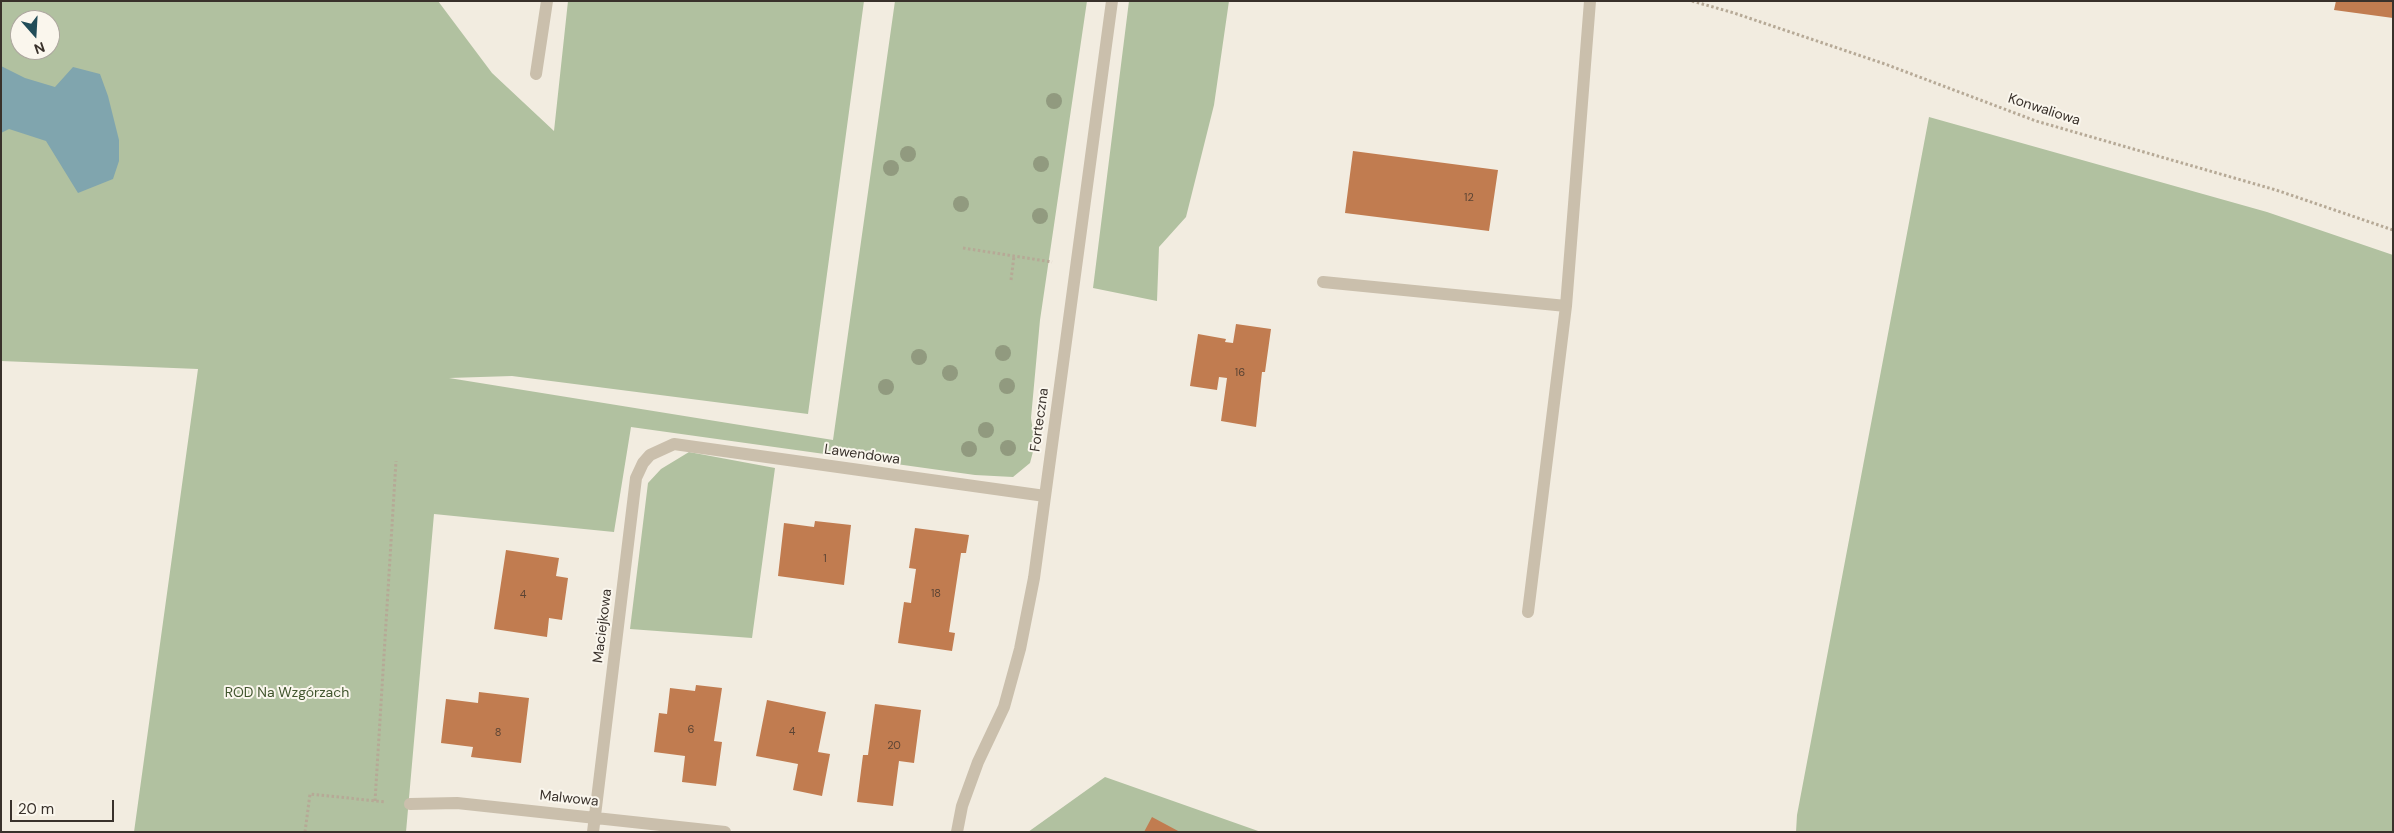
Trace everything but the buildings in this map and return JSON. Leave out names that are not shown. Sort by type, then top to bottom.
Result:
[{"type":"street","points":[[536,74],[547,1]]},
{"type":"street","name":"Forteczna","points":[[957,832],[962,806],[978,762],[1004,707],[1020,650],[1034,578],[1112,1]]},
{"type":"street","points":[[1528,612],[1566,306],[1590,1]]},
{"type":"street","points":[[1324,282],[1566,306]]},
{"type":"street","name":"Lawendowa","points":[[674,444],[1045,496]]},
{"type":"street","name":"Maciejkowa","points":[[593,832],[636,478],[642,463],[650,455],[674,444]]},
{"type":"street","name":"Malwowa","points":[[410,804],[457,803],[595,816],[725,832]]},
{"type":"path","name":"Konwaliowa","points":[[1692,1],[1734,13],[1885,64],[2036,121],[2276,190],[2393,230]]},
{"type":"path","points":[[963,248],[1053,262]]},
{"type":"path","points":[[1011,280],[1014,256]]},
{"type":"path","points":[[375,801],[396,461]]},
{"type":"path","points":[[305,832],[310,794],[410,804]]},
{"type":"green space","name":"ROD Na Wzgórzach","points":[[1,1],[438,1],[492,73],[554,131],[568,1],[864,1],[808,414],[512,376],[449,378],[833,440],[895,1],[1087,1],[1040,320],[1031,418],[1035,444],[1030,463],[1013,477],[975,475],[631,427],[614,532],[434,514],[406,832],[134,832],[198,369],[1,361]]},
{"type":"green space","points":[[1129,1],[1229,1],[1214,105],[1186,217],[1159,247],[1157,301],[1093,288]]},
{"type":"green space","points":[[1929,117],[2267,212],[2393,255],[2393,832],[1796,832],[1797,815]]},
{"type":"green space","points":[[689,452],[775,468],[752,638],[630,629],[648,483],[661,469]]},
{"type":"green space","points":[[1105,777],[1261,832],[1028,832]]},
{"type":"water","points":[[1,66],[25,78],[55,87],[73,67],[100,74],[108,96],[119,140],[119,161],[113,179],[78,193],[46,141],[9,129],[1,133]]}]
